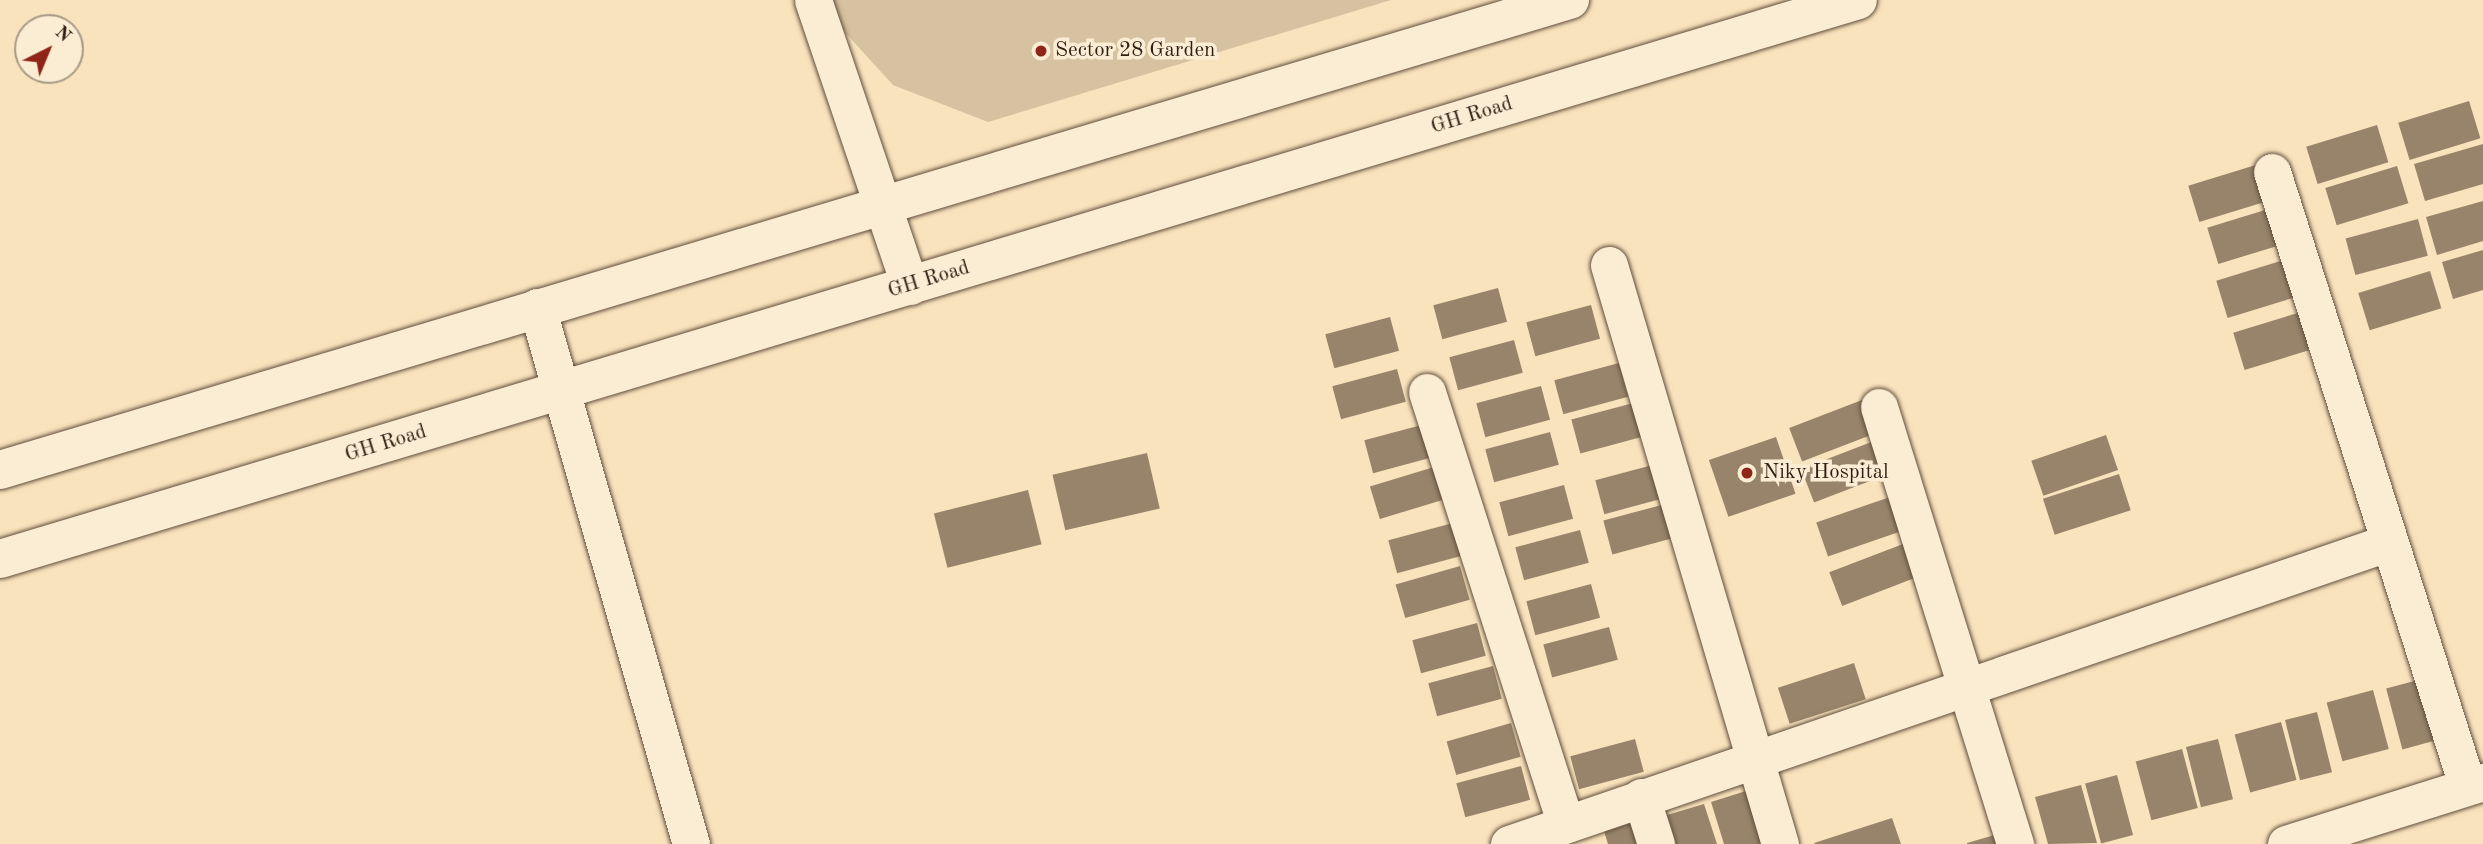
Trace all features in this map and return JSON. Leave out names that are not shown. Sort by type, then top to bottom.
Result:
[{"type":"main road","points":[[0,470],[537,307],[1570,0]]},
{"type":"main road","name":"GH Road","points":[[0,559],[1858,0]]},
{"type":"street","points":[[813,0],[910,286]]},
{"type":"street","points":[[2272,172],[2387,543],[2475,783],[2286,844]]},
{"type":"street","points":[[1609,265],[1780,844]]},
{"type":"street","points":[[537,307],[691,844]]},
{"type":"street","points":[[1427,392],[1539,836],[1755,757],[2387,543]]},
{"type":"street","points":[[1879,407],[2015,844]]},
{"type":"street","points":[[1641,797],[1656,844]]},
{"type":"shaded area","name":"Sector 28 Garden","points":[[827,0],[1391,0],[988,122],[893,85],[832,18]]},
{"type":"building","points":[[2469,101],[2480,138],[2410,160],[2398,123]]},
{"type":"building","points":[[2377,125],[2388,162],[2318,184],[2306,147]]},
{"type":"building","points":[[2483,144],[2483,184],[2425,201],[2414,164]]},
{"type":"building","points":[[2259,164],[2270,200],[2199,222],[2188,186]]},
{"type":"building","points":[[2397,166],[2408,203],[2337,225],[2325,188]]},
{"type":"building","points":[[2483,201],[2483,241],[2437,255],[2426,217]]},
{"type":"building","points":[[2278,206],[2289,242],[2218,264],[2207,228]]},
{"type":"building","points":[[2418,219],[2428,256],[2355,275],[2346,238]]},
{"type":"building","points":[[2483,250],[2483,290],[2453,299],[2442,262]]},
{"type":"building","points":[[2287,259],[2298,296],[2228,318],[2216,281]]},
{"type":"building","points":[[2430,271],[2441,308],[2370,330],[2358,293]]},
{"type":"building","points":[[1498,288],[1507,322],[1442,339],[1433,305]]},
{"type":"building","points":[[1591,305],[1600,339],[1535,356],[1526,322]]},
{"type":"building","points":[[2304,311],[2315,348],[2245,370],[2233,333]]},
{"type":"building","points":[[1390,317],[1399,351],[1334,368],[1325,334]]},
{"type":"building","points":[[1514,340],[1523,373],[1458,390],[1449,357]]},
{"type":"building","points":[[1619,363],[1628,397],[1563,414],[1554,380]]},
{"type":"building","points":[[1397,369],[1406,402],[1341,419],[1332,386]]},
{"type":"building","points":[[1541,386],[1550,420],[1485,437],[1476,403]]},
{"type":"building","points":[[1862,400],[1875,434],[1802,462],[1789,428]]},
{"type":"building","points":[[1637,402],[1646,436],[1580,453],[1571,420]]},
{"type":"building","points":[[1429,423],[1438,456],[1373,473],[1364,440]]},
{"type":"building","points":[[1550,432],[1559,465],[1494,482],[1485,449]]},
{"type":"building","points":[[2106,435],[2118,470],[2043,496],[2031,461]]},
{"type":"building","points":[[1776,437],[1796,494],[1728,517],[1709,460]]},
{"type":"building","points":[[1874,441],[1887,475],[1814,503],[1801,469]]},
{"type":"building","points":[[1147,453],[1160,509],[1065,530],[1052,475]]},
{"type":"building","points":[[1660,463],[1669,497],[1604,514],[1595,480]]},
{"type":"building","points":[[1434,467],[1444,500],[1380,519],[1370,487]]},
{"type":"building","points":[[2119,474],[2131,510],[2055,535],[2043,499]]},
{"type":"building","points":[[1564,485],[1573,519],[1508,536],[1499,502]]},
{"type":"building","points":[[1028,490],[1042,544],[947,568],[934,513]]},
{"type":"building","points":[[1890,497],[1902,531],[1828,556],[1816,522]]},
{"type":"building","points":[[1669,503],[1678,537],[1612,554],[1603,521]]},
{"type":"building","points":[[1453,523],[1462,556],[1397,573],[1388,540]]},
{"type":"building","points":[[1580,530],[1589,563],[1524,580],[1515,547]]},
{"type":"building","points":[[1903,544],[1916,578],[1842,606],[1829,572]]},
{"type":"building","points":[[1460,566],[1470,600],[1405,618],[1396,584]]},
{"type":"building","points":[[1591,584],[1600,618],[1535,635],[1526,601]]},
{"type":"building","points":[[1477,623],[1486,656],[1421,673],[1412,640]]},
{"type":"building","points":[[1609,627],[1618,660],[1552,677],[1543,645]]},
{"type":"building","points":[[1854,663],[1866,699],[1790,724],[1778,688]]},
{"type":"building","points":[[1493,666],[1502,699],[1437,716],[1428,683]]},
{"type":"building","points":[[2418,680],[2434,741],[2402,749],[2386,689]]},
{"type":"building","points":[[2373,690],[2389,749],[2342,761],[2327,702]]},
{"type":"building","points":[[2317,712],[2332,772],[2300,780],[2285,720]]},
{"type":"building","points":[[2281,722],[2297,780],[2250,792],[2235,734]]},
{"type":"building","points":[[1511,723],[1521,757],[1456,775],[1447,741]]},
{"type":"building","points":[[1635,739],[1644,772],[1579,789],[1570,756]]},
{"type":"building","points":[[2218,739],[2233,799],[2201,807],[2186,747]]},
{"type":"building","points":[[2182,749],[2198,808],[2151,820],[2136,761]]},
{"type":"building","points":[[1521,766],[1530,800],[1465,817],[1456,783]]},
{"type":"building","points":[[2117,775],[2133,835],[2101,843],[2085,784]]},
{"type":"building","points":[[2081,785],[2097,843],[2048,844],[2035,797]]},
{"type":"building","points":[[1749,790],[1765,844],[1724,844],[1711,802]]},
{"type":"building","points":[[1704,804],[1717,844],[1676,844],[1667,815]]},
{"type":"building","points":[[1892,818],[1901,844],[1814,843]]},
{"type":"building","points":[[1642,820],[1649,844],[1608,844],[1604,831]]},
{"type":"building","points":[[1998,834],[2001,844],[1967,844],[1967,843]]},
{"type":"place","name":"Sector 28 Garden","points":[[1041,51]]},
{"type":"place","name":"Niky Hospital","points":[[1747,473]]}]
